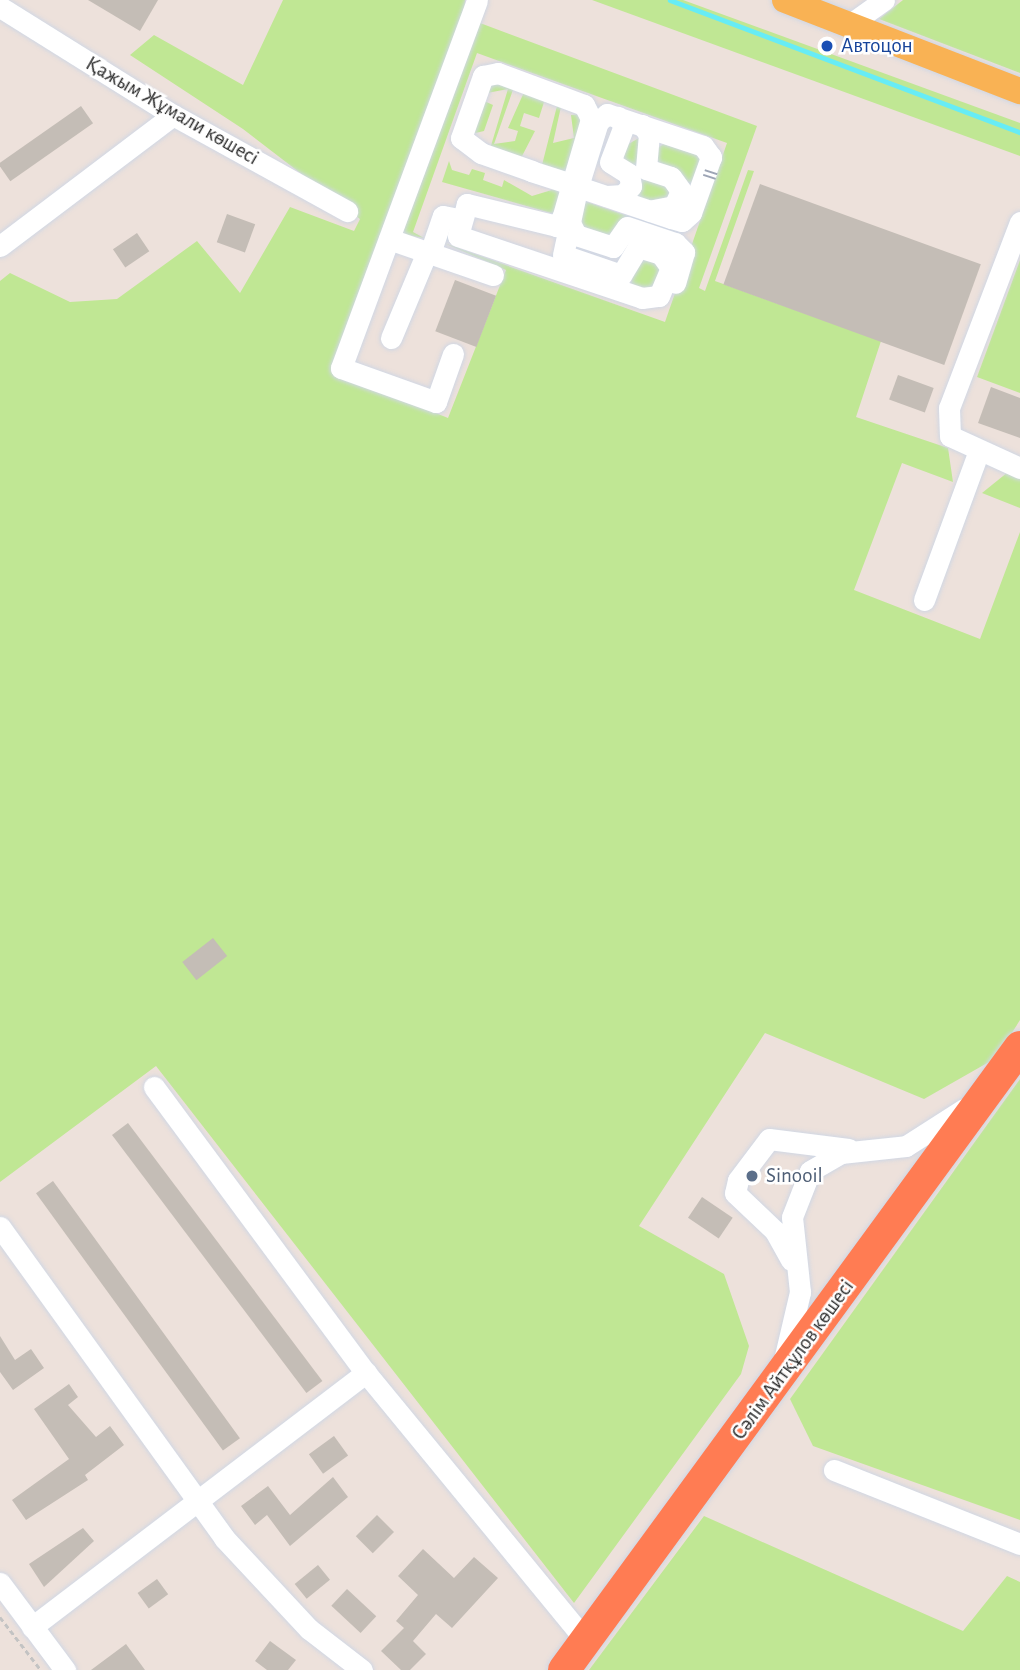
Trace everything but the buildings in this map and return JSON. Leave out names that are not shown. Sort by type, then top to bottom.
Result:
[{"type":"highway","name":"Сәлім Айтқұлов көшесі","points":[[564,1670],[1020,1047]]},
{"type":"main road","points":[[785,0],[1020,91]]},
{"type":"street","points":[[453,354],[436,402],[341,368],[477,0]]},
{"type":"street","points":[[849,25],[884,0]]},
{"type":"street","name":"Қажым Жұмали көшесі","points":[[0,7],[173,115],[347,211]]},
{"type":"street","points":[[566,219],[548,223],[471,198],[461,201],[450,236],[458,244],[642,308],[666,304],[684,257],[679,246],[627,226],[613,247],[576,234],[566,219],[574,189],[591,119],[588,107],[498,74],[483,76],[461,134],[463,145],[574,189],[687,229],[696,222],[720,153],[708,140],[497,65],[480,67],[453,135],[457,149],[574,189],[607,196],[649,211],[687,218],[711,157],[703,146],[618,117],[600,118],[574,189]]},
{"type":"street","points":[[0,246],[173,115]]},
{"type":"street","points":[[607,196],[623,195],[631,186],[629,174],[610,162],[624,126],[618,117]]},
{"type":"street","points":[[642,125],[649,134],[646,169],[671,177],[681,191],[671,208],[649,211]]},
{"type":"street","points":[[397,322],[443,216],[457,218]]},
{"type":"street","points":[[1020,222],[949,408],[950,436],[978,453],[1020,468]]},
{"type":"street","points":[[389,239],[493,275]]},
{"type":"street","points":[[924,600],[978,453]]},
{"type":"street","points":[[154,1087],[366,1373],[586,1641]]},
{"type":"street","points":[[765,1398],[796,1322],[796,1193],[824,1159],[857,1149],[927,1138],[988,1091]]},
{"type":"street","points":[[796,1322],[790,1256],[775,1231],[735,1193],[738,1180],[762,1144],[778,1137],[857,1149]]},
{"type":"street","points":[[0,1227],[265,1587],[362,1670]]},
{"type":"street","points":[[32,1628],[203,1502],[366,1373]]},
{"type":"street","points":[[834,1469],[1020,1544]]},
{"type":"street","points":[[0,1583],[65,1670]]},
{"type":"path","points":[[0,1617],[41,1670]]},
{"type":"green space","points":[[283,0],[465,0],[464,16],[332,371],[448,418],[506,270],[444,243],[665,322],[727,143],[477,53],[413,232],[424,238],[402,234],[480,23],[757,126],[699,288],[705,291],[748,170],[754,171],[715,281],[881,341],[856,417],[948,448],[953,482],[902,463],[854,590],[980,639],[1020,532],[1020,1020],[996,1058],[924,1099],[765,1033],[639,1226],[724,1274],[749,1346],[741,1374],[574,1603],[156,1066],[0,1182],[0,281],[10,273],[70,302],[117,299],[197,241],[240,293],[290,207],[354,231],[360,219],[243,129],[130,55],[154,35],[243,85]]},
{"type":"green space","points":[[592,0],[683,0],[1020,123],[1020,156]]},
{"type":"green space","points":[[903,0],[1020,0],[1020,73],[879,19]]},
{"type":"green space","points":[[492,77],[515,84],[494,144],[515,141],[518,131],[508,128],[525,90],[562,102],[553,143],[574,138],[571,115],[585,114],[570,174],[542,165],[557,106],[544,102],[539,118],[524,113],[520,126],[535,131],[520,160],[490,149],[508,89],[487,93],[484,101],[493,105],[484,131],[471,134],[484,83]]},
{"type":"green space","points":[[639,138],[676,188],[660,206],[633,200],[618,150]]},
{"type":"green space","points":[[667,142],[703,153],[683,206],[651,152]]},
{"type":"green space","points":[[449,161],[452,170],[469,175],[472,169],[485,173],[483,180],[502,187],[504,180],[532,196],[555,189],[561,193],[558,215],[442,182]]},
{"type":"green space","points":[[584,201],[672,233],[614,238],[580,230],[574,216]]},
{"type":"green space","points":[[638,257],[664,264],[657,292],[630,285]]},
{"type":"green space","points":[[1020,260],[1020,393],[977,377]]},
{"type":"green space","points":[[1008,472],[1020,477],[1020,508],[982,493]]},
{"type":"green space","points":[[1020,1079],[1020,1520],[813,1446],[790,1399]]},
{"type":"green space","points":[[704,1516],[963,1631],[1007,1576],[1020,1582],[1020,1670],[589,1670]]},
{"type":"waterway","points":[[670,0],[1020,132]]},
{"type":"railway","points":[[704,172],[716,176]]},
{"type":"place","name":"Автоцон","points":[[827,46]]},
{"type":"place","name":"Sinooil","points":[[752,1176]]}]
